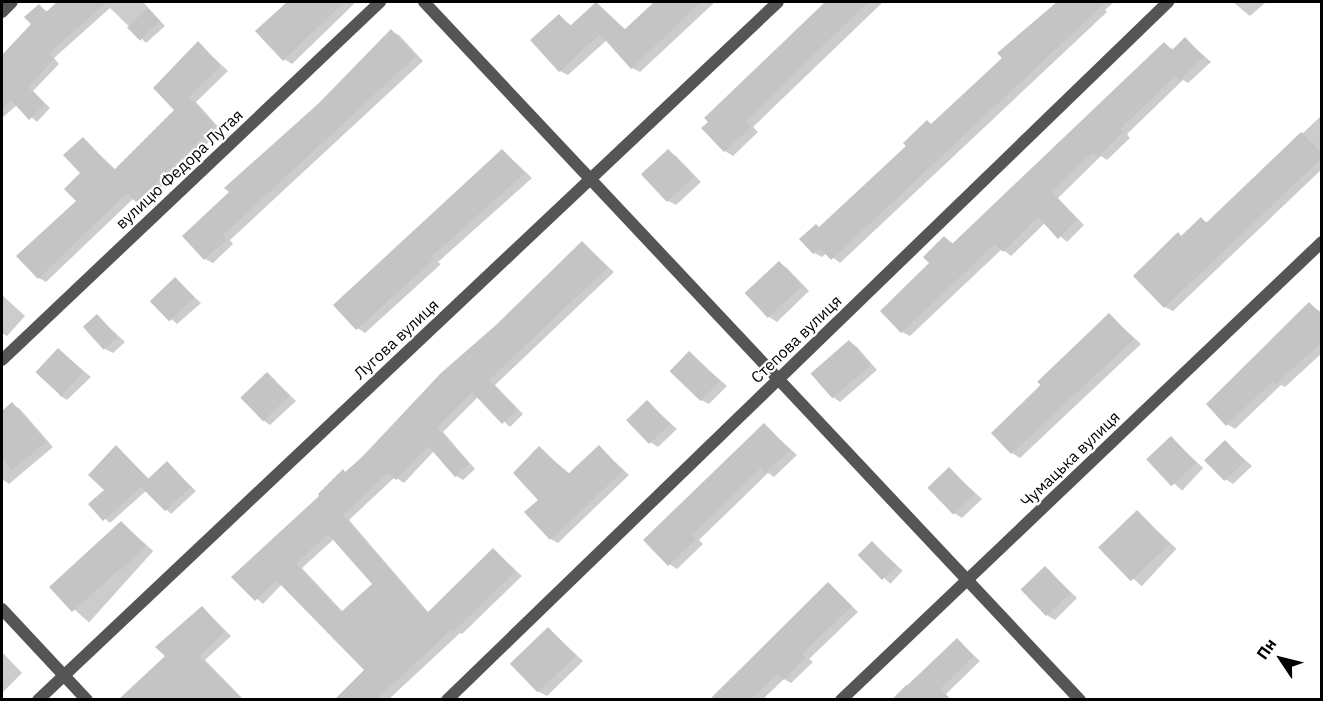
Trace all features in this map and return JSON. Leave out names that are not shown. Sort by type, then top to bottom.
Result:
[{"type":"street","points":[[2,12],[12,2]]},
{"type":"street","name":"вулицю Федора Лутая","points":[[2,360],[380,2]]},
{"type":"street","points":[[424,2],[1080,699]]},
{"type":"street","name":"Лугова вулиця","points":[[38,699],[778,2]]},
{"type":"street","name":"Степова вулиця","points":[[447,699],[1168,2]]},
{"type":"street","name":"Чумацька вулиця","points":[[841,699],[1322,242]]},
{"type":"street","points":[[2,609],[87,699]]},
{"type":"building","points":[[57,2],[107,2],[48,54],[54,59],[28,87],[45,104],[29,120],[11,100],[2,109],[2,55],[31,24],[24,17],[39,4],[46,12]]},
{"type":"building","points":[[287,2],[344,2],[283,61],[255,31]]},
{"type":"building","points":[[596,2],[624,30],[654,2],[701,2],[631,69],[600,34],[559,72],[530,40],[559,14],[570,26]]},
{"type":"building","points":[[825,2],[868,2],[746,121],[751,127],[724,152],[701,128],[708,122],[704,118]]},
{"type":"building","points":[[1057,2],[1106,2],[831,260],[820,248],[813,254],[799,239],[816,224],[819,227],[906,146],[903,143],[927,120],[931,124],[1002,58],[997,53]]},
{"type":"building","points":[[147,8],[160,21],[140,41],[127,28]]},
{"type":"building","points":[[391,29],[416,56],[223,235],[227,239],[204,260],[182,236],[229,192],[224,188],[319,103]]},
{"type":"building","points":[[1185,37],[1204,57],[1180,80],[1175,76],[1120,129],[1123,132],[1098,157],[1093,152],[1052,192],[1077,220],[1058,239],[1038,217],[1003,252],[995,244],[901,333],[880,311],[929,263],[923,257],[944,236],[952,244],[1164,42],[1172,50]]},
{"type":"building","points":[[198,41],[221,66],[189,97],[215,125],[136,202],[127,193],[38,279],[16,256],[76,201],[64,189],[80,173],[63,155],[83,137],[114,170],[174,110],[153,88]]},
{"type":"building","points":[[1301,132],[1322,153],[1322,158],[1164,308],[1133,276],[1178,232],[1181,236],[1201,217],[1206,223]]},
{"type":"building","points":[[502,149],[525,173],[431,257],[434,259],[356,330],[333,305]]},
{"type":"building","points":[[668,149],[694,177],[667,202],[641,174]]},
{"type":"building","points":[[582,241],[608,267],[489,380],[517,410],[502,424],[472,392],[437,427],[469,464],[455,477],[428,446],[396,480],[388,473],[343,515],[427,613],[493,548],[516,571],[454,631],[452,629],[377,699],[335,699],[364,670],[276,580],[255,601],[231,577],[319,496],[318,494],[343,469],[345,472],[362,457],[441,373],[496,325]],"holes":[[[328,534],[372,584],[341,612],[296,564]]]},
{"type":"building","points":[[779,261],[802,286],[768,318],[745,293]]},
{"type":"building","points":[[175,277],[194,297],[169,321],[150,301]]},
{"type":"building","points":[[1309,302],[1322,315],[1322,342],[1276,384],[1273,381],[1226,426],[1206,404]]},
{"type":"building","points":[[1109,313],[1134,339],[1011,454],[991,433],[1041,385],[1037,382]]},
{"type":"building","points":[[97,314],[118,337],[104,350],[83,327]]},
{"type":"building","points":[[849,340],[871,365],[832,398],[811,373]]},
{"type":"building","points":[[58,348],[84,372],[61,396],[35,372]]},
{"type":"building","points":[[689,351],[720,381],[700,401],[670,371]]},
{"type":"building","points":[[267,372],[290,396],[263,421],[240,398]]},
{"type":"building","points":[[647,400],[670,424],[649,444],[626,420]]},
{"type":"building","points":[[12,402],[46,442],[12,470],[2,457],[2,411]]},
{"type":"building","points":[[764,423],[790,450],[765,473],[761,468],[692,535],[696,539],[668,566],[643,540]]},
{"type":"building","points":[[1171,436],[1196,463],[1171,486],[1146,459]]},
{"type":"building","points":[[1225,440],[1245,461],[1224,481],[1204,460]]},
{"type":"building","points":[[116,445],[148,479],[167,461],[191,487],[165,511],[141,487],[103,521],[88,504],[104,490],[88,475]]},
{"type":"building","points":[[599,445],[623,471],[550,540],[524,512],[538,500],[513,473],[539,446],[568,474]]},
{"type":"building","points":[[949,467],[975,494],[953,514],[927,488]]},
{"type":"building","points":[[1137,510],[1170,544],[1131,581],[1098,548]]},
{"type":"building","points":[[121,521],[146,546],[123,570],[121,568],[72,612],[49,587]]},
{"type":"building","points":[[872,541],[896,566],[882,580],[858,555]]},
{"type":"building","points":[[1045,566],[1071,593],[1046,616],[1021,590]]},
{"type":"building","points":[[828,582],[852,606],[802,654],[806,657],[783,680],[777,674],[751,699],[710,699]]},
{"type":"building","points":[[202,606],[225,632],[199,656],[242,699],[119,699],[165,656],[155,647]]},
{"type":"building","points":[[548,627],[576,656],[538,693],[510,664]]},
{"type":"building","points":[[957,638],[974,656],[940,689],[950,699],[893,699]]}]
